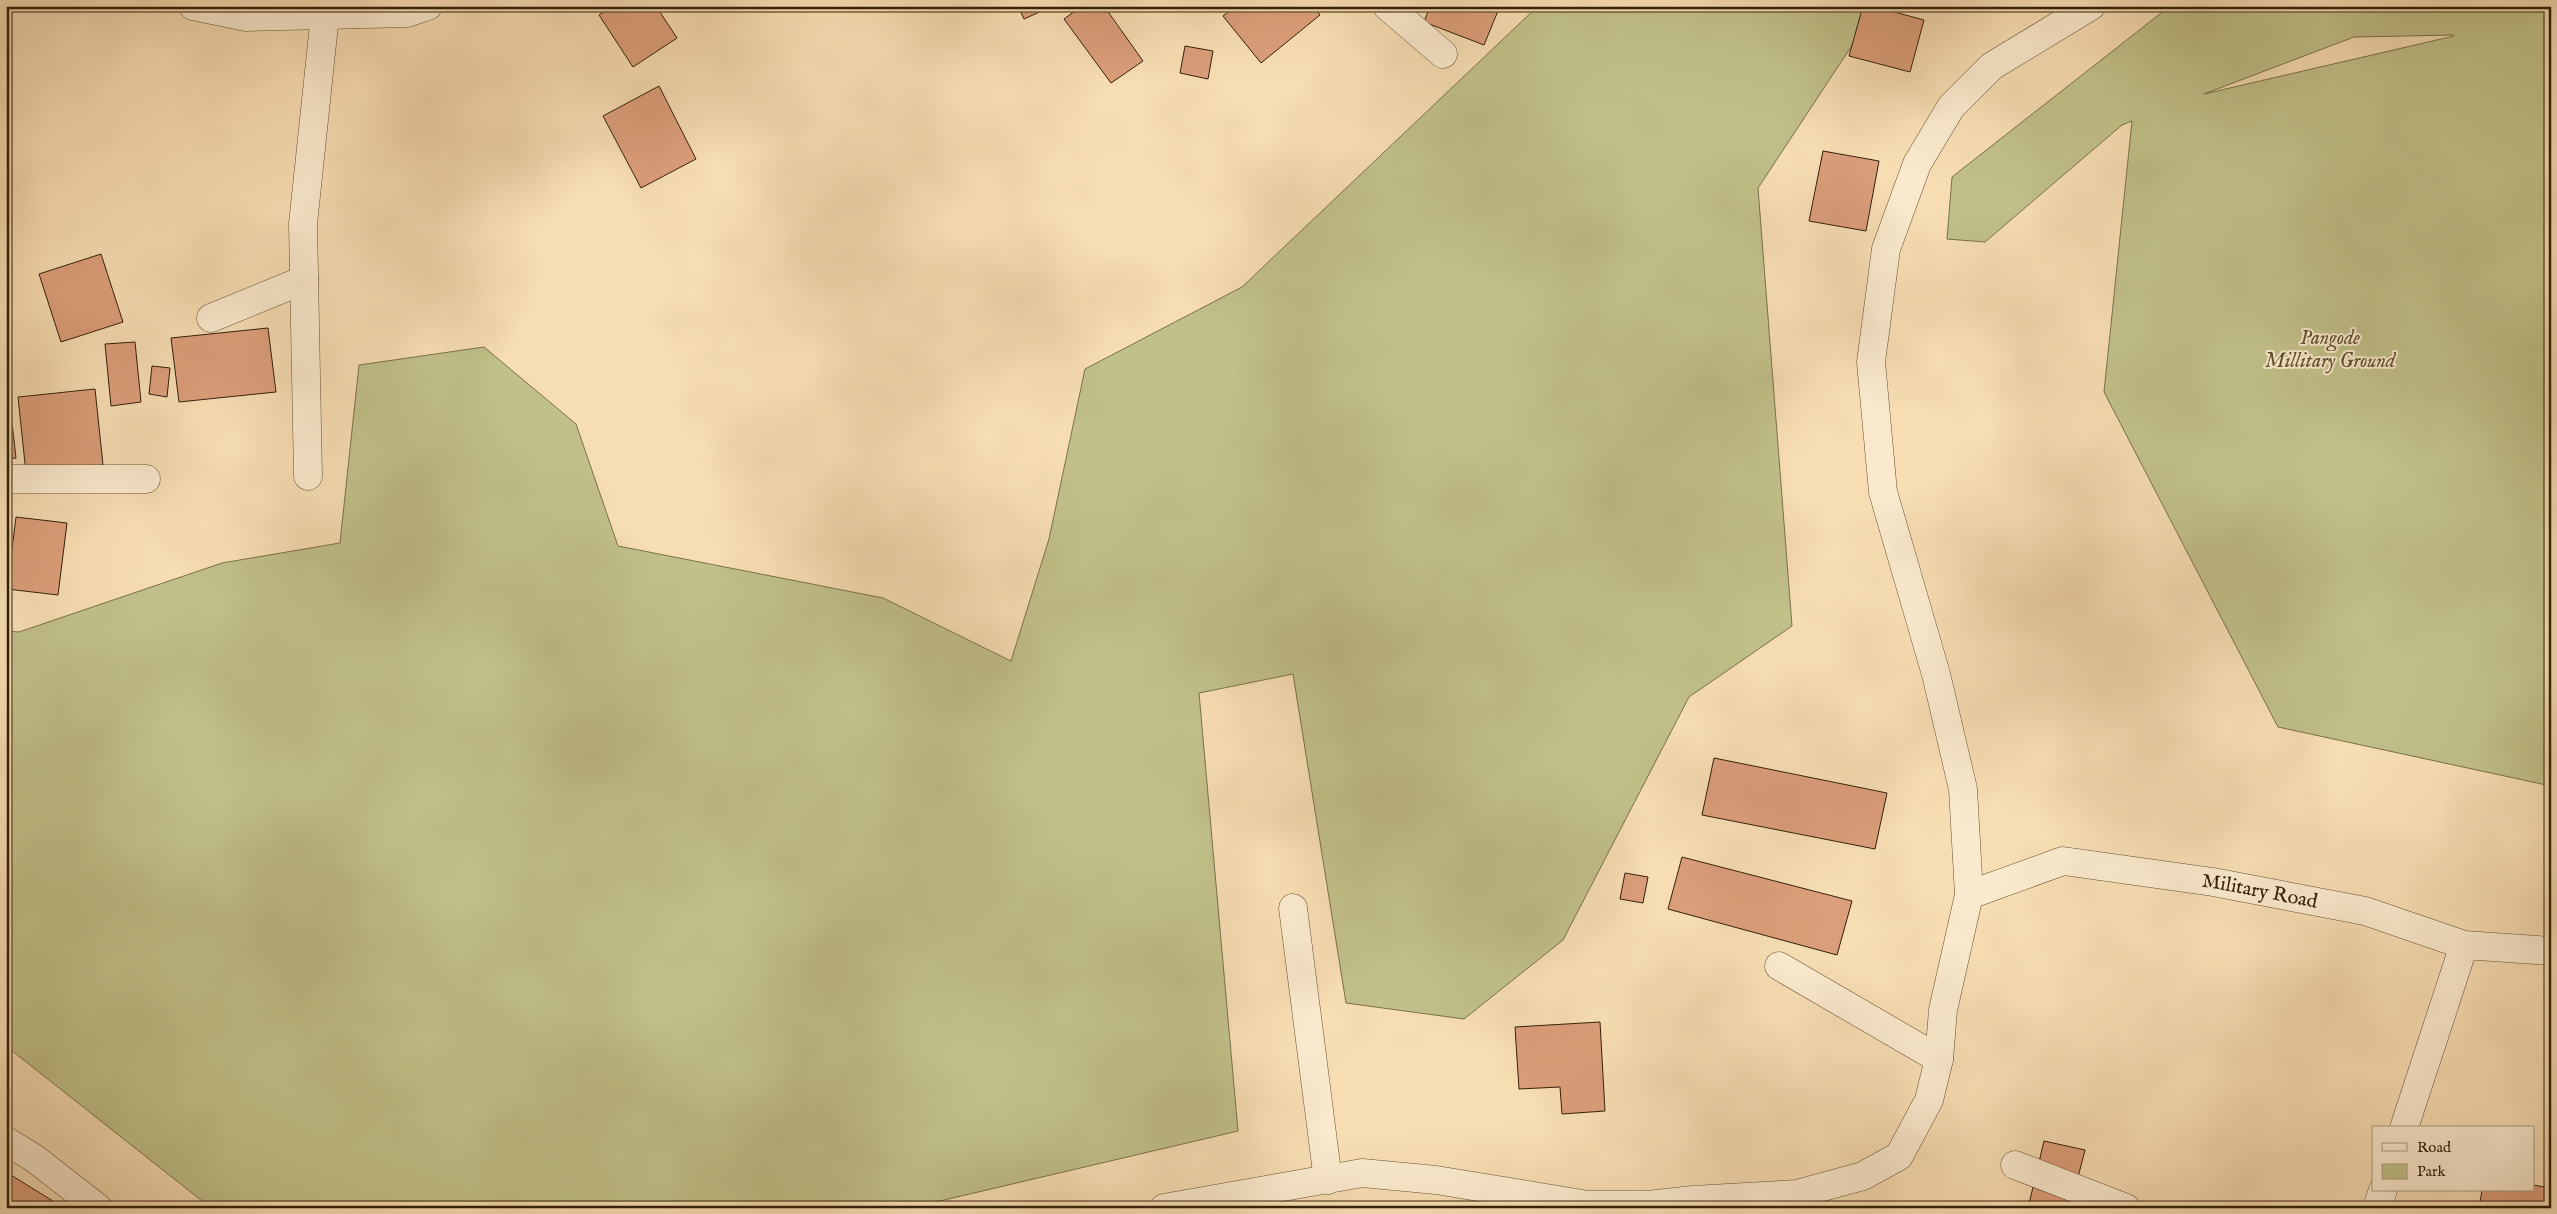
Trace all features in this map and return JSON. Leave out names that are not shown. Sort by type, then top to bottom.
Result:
[{"type":"street","points":[[193,6],[246,17],[407,13],[428,6]]},
{"type":"street","points":[[1387,6],[1443,54]]},
{"type":"street","points":[[1164,1208],[1362,1173],[1396,1175],[1588,1205],[1648,1206],[1690,1204],[1797,1194],[1864,1176],[1899,1156],[1929,1100],[1940,1059],[1944,1010],[1969,895],[1963,789],[1936,674],[1883,492],[1872,362],[1886,249],[1917,164],[1951,107],[1992,66],[2091,6]]},
{"type":"street","points":[[308,476],[304,224],[325,15]]},
{"type":"street","points":[[211,318],[304,280]]},
{"type":"street","points":[[6,479],[146,479]]},
{"type":"street","name":"Military Road","points":[[1969,895],[2063,861],[2213,882],[2365,911],[2464,945],[2551,951]]},
{"type":"street","points":[[1293,908],[1328,1180]]},
{"type":"street","points":[[2405,1126],[2464,945]]},
{"type":"street","points":[[1779,966],[1940,1059]]},
{"type":"street","points":[[6,1141],[34,1158],[98,1208]]},
{"type":"street","points":[[2014,1165],[2126,1208]]},
{"type":"street","points":[[2377,1208],[2382,1192]]},
{"type":"green space","points":[[1538,6],[1878,6],[1758,188],[1792,626],[1689,697],[1563,940],[1464,1019],[1346,1003],[1293,674],[1199,693],[1238,1131],[910,1208],[211,1208],[6,1046],[6,631],[19,632],[222,563],[340,543],[359,365],[484,347],[576,424],[618,546],[883,598],[1011,661],[1049,539],[1085,369],[1242,287]]},
{"type":"green space","name":"Pangode Millitary Ground","points":[[2170,6],[2551,6],[2551,786],[2278,727],[2104,392],[2132,121],[2122,125],[1985,242],[1947,239],[1952,177]],"holes":[[[2454,36],[2204,94],[2354,37]]]},
{"type":"building","points":[[613,6],[656,6],[677,38],[633,67],[599,15]]},
{"type":"building","points":[[1018,6],[1053,6],[1024,19]]},
{"type":"building","points":[[1082,6],[1104,6],[1143,61],[1111,83],[1064,19]]},
{"type":"building","points":[[1235,6],[1313,6],[1320,15],[1261,63],[1223,16]]},
{"type":"building","points":[[1430,6],[1500,6],[1484,45],[1424,22]]},
{"type":"building","points":[[1863,6],[1872,6],[1924,20],[1910,72],[1849,56]]},
{"type":"building","points":[[1185,46],[1213,51],[1208,79],[1180,73]]},
{"type":"building","points":[[659,86],[696,159],[641,188],[603,116]]},
{"type":"building","points":[[1823,151],[1879,161],[1866,231],[1809,221]]},
{"type":"building","points":[[101,254],[123,322],[61,342],[39,274]]},
{"type":"building","points":[[268,328],[276,392],[179,402],[171,338]]},
{"type":"building","points":[[135,342],[141,402],[111,406],[105,344]]},
{"type":"building","points":[[152,366],[170,368],[167,397],[149,394]]},
{"type":"building","points":[[95,389],[103,465],[26,473],[18,397]]},
{"type":"building","points":[[9,396],[16,458],[6,459],[6,397]]},
{"type":"building","points":[[16,517],[67,523],[58,595],[7,589]]},
{"type":"building","points":[[1714,758],[1887,793],[1875,849],[1702,815]]},
{"type":"building","points":[[1682,857],[1852,901],[1837,955],[1668,909]]},
{"type":"building","points":[[1625,873],[1648,877],[1643,903],[1620,899]]},
{"type":"building","points":[[1600,1022],[1605,1111],[1562,1114],[1560,1087],[1519,1089],[1515,1027]]},
{"type":"building","points":[[2044,1141],[2085,1150],[2070,1208],[2028,1208]]},
{"type":"building","points":[[6,1172],[53,1201],[49,1208],[6,1208]]},
{"type":"building","points":[[2534,1185],[2551,1188],[2551,1208],[2479,1208],[2482,1192],[2534,1192]]}]
